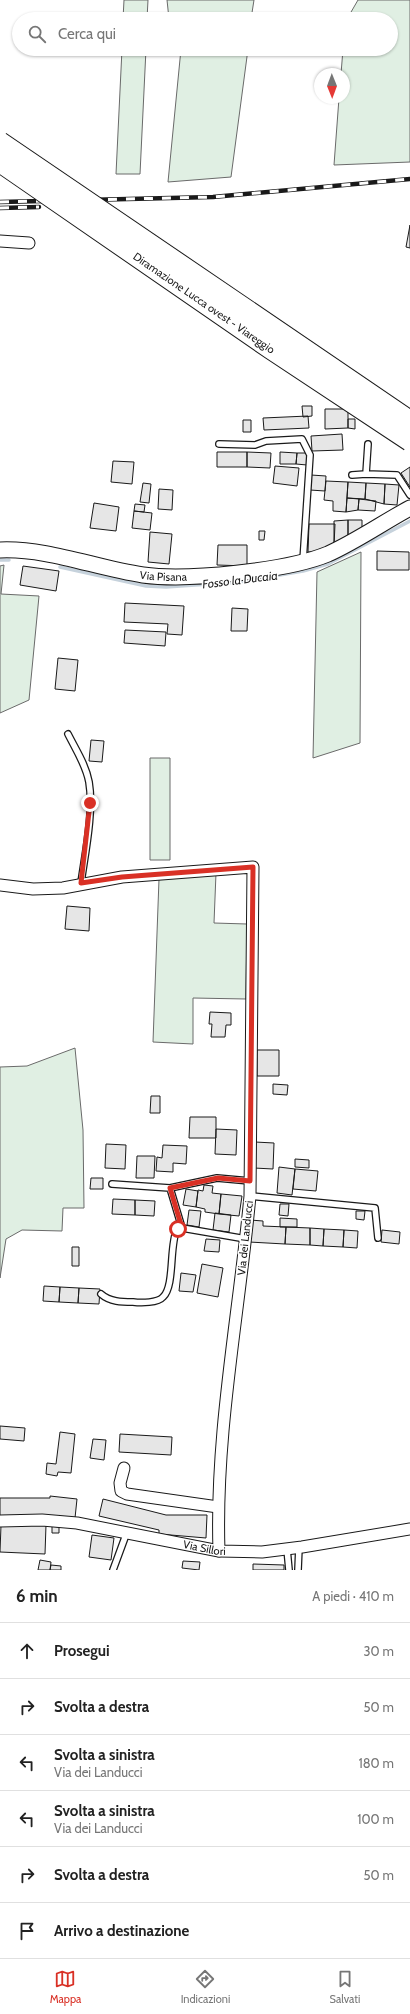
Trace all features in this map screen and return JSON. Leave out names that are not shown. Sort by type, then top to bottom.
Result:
[{"type":"highway","name":"Diramazione Lucca ovest - Viareggio","points":[[0,142],[410,421]]},
{"type":"highway","name":"Diramazione Lucca ovest - Viareggio","points":[[0,162],[271,349],[410,441]]},
{"type":"main road","name":"Via Pisana","points":[[0,550],[37,553],[121,571],[160,576],[250,571],[303,562],[329,553],[410,508]]},
{"type":"street","points":[[0,241],[29,243]]},
{"type":"street","name":"Via dei Landucci","points":[[0,885],[33,889],[63,888],[81,883],[122,877],[253,867],[250,1196],[228,1381],[218,1507],[219,1552]]},
{"type":"street","points":[[124,1468],[120,1483],[121,1491],[127,1494],[218,1507]]},
{"type":"street","name":"Via Sillori","points":[[0,1521],[42,1520],[77,1523],[219,1552],[262,1552],[410,1529]]},
{"type":"lane","points":[[219,444],[255,445],[266,441],[302,439],[310,455],[303,562]]},
{"type":"lane","points":[[366,474],[368,444]]},
{"type":"lane","points":[[352,475],[397,475],[410,496]]},
{"type":"lane","points":[[68,734],[84,765],[89,782],[90,803],[81,883]]},
{"type":"lane","points":[[112,1184],[170,1188],[218,1178],[250,1181]]},
{"type":"lane","points":[[170,1188],[182,1228]]},
{"type":"lane","points":[[250,1196],[375,1208],[378,1238]]},
{"type":"lane","points":[[101,1294],[112,1300],[137,1303],[163,1298],[169,1285],[176,1232],[178,1229],[182,1228],[246,1239]]},
{"type":"lane","points":[[113,1570],[127,1532]]},
{"type":"lane","points":[[298,1570],[299,1547]]},
{"type":"lane","points":[[288,1548],[289,1570]]},
{"type":"green space","points":[[124,0],[148,0],[147,12],[123,12]]},
{"type":"green space","points":[[167,0],[254,0],[252,12],[168,12]]},
{"type":"green space","points":[[358,0],[410,0],[410,162],[334,165],[339,104],[350,104],[350,68],[341,68],[342,56],[398,56],[398,12],[351,12]]},
{"type":"green space","points":[[122,56],[146,56],[140,174],[116,174]]},
{"type":"green space","points":[[180,56],[247,56],[231,177],[168,182]]},
{"type":"green space","points":[[361,552],[360,743],[313,758],[317,572]]},
{"type":"green space","points":[[4,565],[1,594],[39,596],[29,700],[0,713],[0,566]]},
{"type":"green space","points":[[150,758],[170,758],[170,860],[150,860]]},
{"type":"green space","points":[[216,873],[214,923],[247,924],[246,999],[193,998],[193,1044],[153,1042],[159,879]]},
{"type":"green space","points":[[75,1048],[83,1130],[84,1208],[63,1208],[62,1231],[22,1230],[6,1239],[0,1278],[0,1067],[27,1066]]},
{"type":"building","points":[[410,225],[410,248],[406,247]]},
{"type":"building","points":[[302,406],[312,406],[312,416],[303,417]]},
{"type":"building","points":[[325,409],[348,409],[348,428],[325,429]]},
{"type":"building","points":[[308,416],[309,428],[264,430],[263,418]]},
{"type":"building","points":[[348,419],[355,419],[355,429],[348,428]]},
{"type":"building","points":[[243,420],[251,420],[251,432],[243,432]]},
{"type":"building","points":[[342,434],[343,450],[312,451],[311,436]]},
{"type":"building","points":[[217,452],[247,452],[247,467],[217,467]]},
{"type":"building","points":[[247,452],[271,453],[270,468],[247,467]]},
{"type":"building","points":[[280,452],[297,453],[296,464],[280,464]]},
{"type":"building","points":[[297,453],[308,453],[307,465],[296,464]]},
{"type":"building","points":[[113,461],[134,462],[132,484],[111,482]]},
{"type":"building","points":[[275,466],[299,468],[297,486],[273,483]]},
{"type":"building","points":[[410,467],[410,487],[401,473]]},
{"type":"building","points":[[311,475],[326,476],[325,491],[310,490]]},
{"type":"building","points":[[326,481],[348,482],[346,512],[333,511],[333,501],[324,500]]},
{"type":"building","points":[[348,482],[366,483],[365,499],[347,498]]},
{"type":"building","points":[[143,483],[151,484],[149,503],[140,502]]},
{"type":"building","points":[[366,483],[385,484],[384,504],[365,499]]},
{"type":"building","points":[[385,484],[399,485],[397,505],[384,504]]},
{"type":"building","points":[[159,489],[173,490],[172,510],[158,509]]},
{"type":"building","points":[[347,498],[359,499],[358,510],[346,512]]},
{"type":"building","points":[[359,499],[376,501],[375,511],[358,510]]},
{"type":"building","points":[[94,503],[119,507],[116,531],[90,528]]},
{"type":"building","points":[[135,504],[145,505],[144,512],[134,511]]},
{"type":"building","points":[[134,511],[152,513],[150,530],[132,528]]},
{"type":"building","points":[[348,520],[362,520],[362,531],[348,538]]},
{"type":"building","points":[[348,520],[348,538],[334,546],[334,521]]},
{"type":"building","points":[[309,524],[335,524],[334,546],[320,552],[308,552]]},
{"type":"building","points":[[259,531],[265,531],[264,540],[259,540]]},
{"type":"building","points":[[150,532],[172,534],[169,564],[148,562]]},
{"type":"building","points":[[218,545],[247,545],[247,566],[217,565]]},
{"type":"building","points":[[377,551],[409,552],[409,570],[377,570]]},
{"type":"building","points":[[23,566],[59,571],[56,591],[20,585]]},
{"type":"building","points":[[125,603],[184,606],[182,635],[167,634],[168,624],[124,622]]},
{"type":"building","points":[[232,608],[248,609],[247,631],[231,631]]},
{"type":"building","points":[[125,630],[166,632],[165,646],[124,643]]},
{"type":"building","points":[[58,658],[78,660],[75,691],[55,689]]},
{"type":"building","points":[[91,740],[104,741],[102,762],[89,761]]},
{"type":"building","points":[[67,906],[90,908],[89,931],[65,929]]},
{"type":"building","points":[[210,1012],[231,1013],[231,1025],[226,1025],[225,1037],[211,1037],[212,1024],[209,1024]]},
{"type":"building","points":[[257,1050],[279,1050],[279,1076],[257,1076]]},
{"type":"building","points":[[273,1084],[288,1085],[287,1095],[273,1094]]},
{"type":"building","points":[[151,1096],[160,1096],[160,1113],[150,1113]]},
{"type":"building","points":[[190,1117],[216,1117],[216,1138],[189,1138]]},
{"type":"building","points":[[216,1129],[237,1130],[236,1155],[215,1154]]},
{"type":"building","points":[[255,1142],[274,1143],[273,1169],[254,1168]]},
{"type":"building","points":[[106,1144],[126,1145],[125,1169],[105,1168]]},
{"type":"building","points":[[163,1145],[187,1146],[186,1164],[173,1163],[173,1172],[156,1171],[157,1157],[162,1158]]},
{"type":"building","points":[[137,1156],[155,1156],[154,1178],[136,1178]]},
{"type":"building","points":[[295,1159],[309,1160],[309,1168],[295,1167]]},
{"type":"building","points":[[279,1167],[295,1169],[292,1195],[277,1193]]},
{"type":"building","points":[[295,1169],[318,1171],[316,1191],[293,1189]]},
{"type":"building","points":[[91,1178],[103,1178],[103,1189],[90,1189]]},
{"type":"building","points":[[204,1185],[213,1186],[212,1193],[221,1194],[219,1214],[205,1212],[205,1209],[196,1207],[198,1190],[203,1191]]},
{"type":"building","points":[[186,1189],[198,1191],[196,1207],[183,1205]]},
{"type":"building","points":[[221,1194],[242,1196],[239,1216],[219,1214]]},
{"type":"building","points":[[113,1199],[135,1200],[135,1215],[112,1214]]},
{"type":"building","points":[[135,1200],[155,1201],[154,1216],[135,1215]]},
{"type":"building","points":[[280,1204],[289,1204],[288,1216],[279,1215]]},
{"type":"building","points":[[189,1210],[201,1211],[199,1227],[187,1225]]},
{"type":"building","points":[[356,1211],[365,1211],[364,1220],[356,1219]]},
{"type":"building","points":[[215,1213],[231,1215],[229,1232],[213,1230]]},
{"type":"building","points":[[280,1218],[297,1219],[297,1227],[280,1227]]},
{"type":"building","points":[[250,1220],[263,1221],[263,1226],[286,1227],[285,1244],[249,1242]]},
{"type":"building","points":[[286,1227],[310,1228],[310,1245],[285,1244]]},
{"type":"building","points":[[310,1228],[324,1229],[323,1246],[310,1245]]},
{"type":"building","points":[[324,1229],[344,1230],[343,1247],[323,1246]]},
{"type":"building","points":[[344,1230],[358,1231],[357,1248],[343,1247]]},
{"type":"building","points":[[382,1230],[400,1232],[399,1244],[381,1242]]},
{"type":"building","points":[[206,1239],[220,1240],[219,1252],[204,1251]]},
{"type":"building","points":[[72,1247],[79,1247],[79,1266],[72,1266]]},
{"type":"building","points":[[202,1264],[223,1268],[218,1297],[197,1293]]},
{"type":"building","points":[[181,1273],[196,1275],[193,1292],[179,1291]]},
{"type":"building","points":[[44,1286],[60,1287],[59,1302],[43,1301]]},
{"type":"building","points":[[60,1287],[79,1288],[78,1303],[59,1302]]},
{"type":"building","points":[[79,1288],[100,1289],[99,1304],[78,1303]]},
{"type":"building","points":[[0,1426],[25,1428],[24,1441],[0,1439]]},
{"type":"building","points":[[60,1432],[75,1434],[71,1473],[58,1472],[57,1476],[46,1474],[47,1463],[56,1464]]},
{"type":"building","points":[[120,1434],[172,1437],[171,1455],[119,1452]]},
{"type":"building","points":[[93,1439],[106,1440],[104,1460],[90,1458]]},
{"type":"building","points":[[50,1496],[77,1499],[75,1518],[0,1516],[0,1498],[50,1498]]},
{"type":"building","points":[[103,1499],[166,1515],[207,1515],[206,1538],[159,1534],[159,1530],[99,1516]]},
{"type":"building","points":[[1,1525],[46,1525],[45,1554],[0,1552]]},
{"type":"building","points":[[52,1526],[59,1527],[59,1533],[52,1533]]},
{"type":"building","points":[[92,1535],[114,1538],[111,1560],[89,1557]]},
{"type":"building","points":[[40,1560],[51,1562],[50,1570],[38,1570]]},
{"type":"building","points":[[183,1561],[200,1562],[199,1570],[182,1568]]},
{"type":"building","points":[[253,1564],[284,1565],[284,1570],[253,1570]]},
{"type":"building","points":[[51,1565],[61,1566],[61,1570],[50,1570]]},
{"type":"waterway","name":"Fosso la Ducaia","points":[[60,567],[146,586],[166,587],[239,582],[303,571],[328,564],[410,521]]},
{"type":"waterway","points":[[0,560],[9,560]]},
{"type":"railway","points":[[0,202],[213,197],[410,179]]},
{"type":"railway","points":[[0,208],[39,207]]},
{"type":"route","points":[[90,803],[81,883],[122,877],[253,867],[250,1181],[218,1178],[170,1188],[182,1228],[178,1229]]}]
